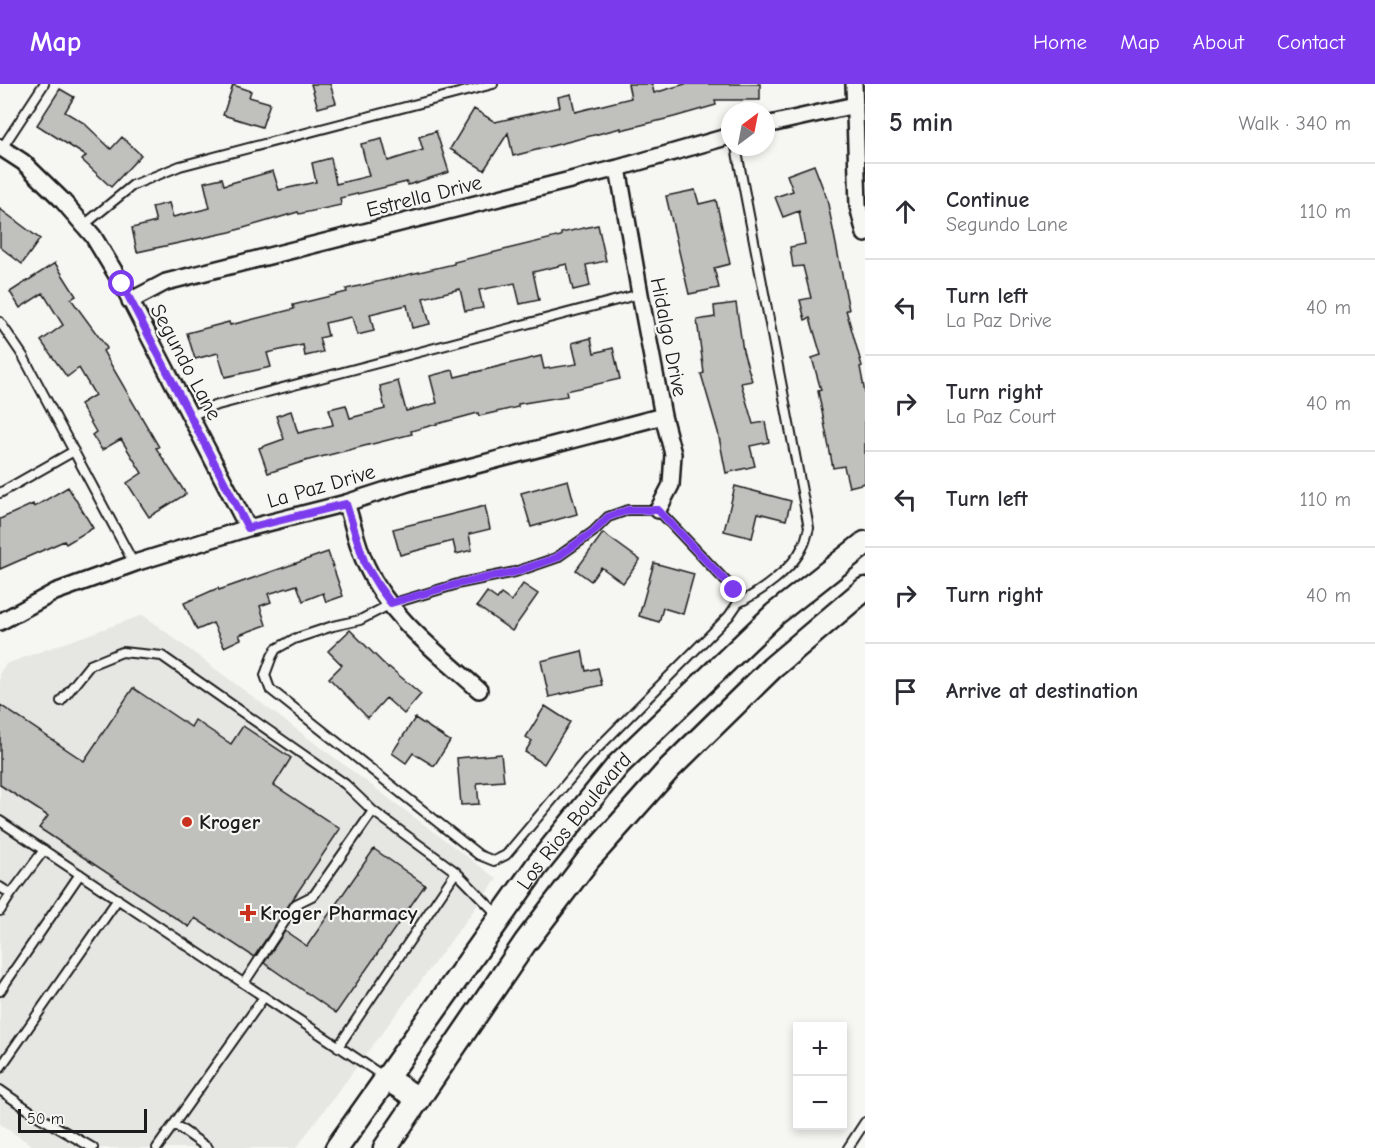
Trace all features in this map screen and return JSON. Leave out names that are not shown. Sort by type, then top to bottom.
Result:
[{"type":"main road","name":"Los Rios Boulevard","points":[[337,1148],[500,918],[556,842],[619,764],[775,614],[865,543]]},
{"type":"main road","name":"Los Rios Boulevard","points":[[385,1148],[525,943],[588,860],[670,768],[772,668],[865,589]]},
{"type":"main road","points":[[500,918],[525,943]]},
{"type":"main road","points":[[385,1078],[419,1100]]},
{"type":"street","points":[[854,84],[858,206],[865,234]]},
{"type":"street","points":[[775,123],[855,105]]},
{"type":"street","name":"Estrella Drive","points":[[130,301],[166,282],[618,168],[721,139]]},
{"type":"street","name":"Segundo Lane","points":[[1,147],[23,162],[93,236],[130,301],[248,528]]},
{"type":"street","name":"Hidalgo Drive","points":[[618,168],[663,416],[673,454],[671,485],[658,510]]},
{"type":"street","name":"La Paz Drive","points":[[0,622],[55,592],[248,528],[346,504],[408,483],[663,416]]},
{"type":"street","points":[[346,504],[365,564],[379,587],[406,623],[479,690]]},
{"type":"lane","points":[[1,147],[44,84]]},
{"type":"lane","points":[[84,225],[133,185],[180,166],[493,84]]},
{"type":"lane","points":[[737,156],[809,528],[803,548],[787,567],[755,595],[738,603],[729,616],[586,760],[506,855],[494,861],[479,855],[270,689],[266,675],[276,649],[294,639],[360,620],[391,603],[461,583],[515,572],[556,558],[593,532],[608,517],[628,510],[658,510],[734,590],[738,603]]},
{"type":"lane","points":[[190,416],[214,406],[640,294]]},
{"type":"lane","points":[[0,322],[23,356],[134,564]]},
{"type":"lane","points":[[0,493],[74,451]]},
{"type":"lane","points":[[61,702],[90,665],[122,652],[162,656],[345,784],[373,811],[456,872],[500,918]]},
{"type":"lane","points":[[243,983],[296,904],[314,895],[373,811]]},
{"type":"lane","points":[[0,820],[385,1078]]},
{"type":"lane","points":[[0,911],[44,850]]},
{"type":"lane","points":[[338,1047],[456,872]]},
{"type":"lane","points":[[0,991],[80,874]]},
{"type":"lane","points":[[0,887],[11,894]]},
{"type":"lane","points":[[0,1068],[118,899]]},
{"type":"lane","points":[[157,1148],[264,997]]},
{"type":"lane","points":[[0,1090],[36,1115],[93,1148]]},
{"type":"lane","points":[[848,1148],[865,1122]]},
{"type":"lane","points":[[174,1124],[208,1148]]},
{"type":"shaded area","points":[[143,615],[497,879],[296,1148],[36,1148],[0,1124],[0,672],[6,664]]},
{"type":"building","points":[[311,84],[330,84],[336,103],[318,108]]},
{"type":"building","points":[[628,84],[652,84],[654,93],[685,84],[760,84],[760,100],[715,100],[716,105],[674,117],[513,156],[508,133],[484,170],[450,149],[474,109],[495,122],[560,107],[558,97],[571,94],[575,112],[631,98]]},
{"type":"building","points":[[233,85],[251,91],[249,97],[270,103],[262,127],[223,115]]},
{"type":"building","points":[[60,89],[74,97],[65,112],[84,123],[111,149],[122,137],[141,155],[111,187],[82,160],[86,156],[37,125]]},
{"type":"building","points":[[436,131],[449,172],[408,185],[407,182],[340,198],[341,205],[299,214],[298,212],[230,232],[137,252],[132,228],[156,222],[152,207],[169,203],[173,217],[210,208],[204,182],[222,178],[224,185],[273,171],[279,190],[316,182],[312,163],[331,158],[336,184],[369,176],[361,144],[382,139],[388,161],[423,150],[419,137]]},
{"type":"building","points":[[814,165],[827,199],[849,310],[846,310],[862,366],[860,367],[865,393],[865,483],[849,487],[844,466],[833,468],[818,391],[821,390],[812,358],[821,355],[810,318],[805,320],[800,300],[811,298],[803,266],[793,267],[790,247],[805,244],[799,211],[783,217],[775,197],[793,191],[787,175]]},
{"type":"building","points":[[695,190],[699,204],[716,200],[730,264],[714,268],[719,288],[689,294],[666,196]]},
{"type":"building","points":[[0,209],[40,239],[22,264],[0,247]]},
{"type":"building","points":[[598,225],[606,261],[586,265],[590,286],[573,290],[567,264],[533,272],[539,300],[520,304],[515,283],[479,290],[483,308],[465,311],[460,289],[423,298],[430,324],[412,328],[407,305],[370,314],[374,331],[357,335],[352,317],[325,323],[328,336],[319,338],[323,352],[305,356],[303,345],[267,353],[271,367],[225,377],[218,353],[195,359],[187,333],[294,309],[293,305],[347,292],[346,289],[454,264],[454,262],[561,236],[561,233]]},
{"type":"building","points":[[55,263],[76,296],[71,299],[107,348],[103,351],[159,447],[156,448],[186,494],[149,517],[127,483],[142,473],[121,439],[102,450],[92,435],[96,432],[80,404],[95,395],[79,368],[67,377],[41,341],[63,325],[43,293],[20,308],[10,292]]},
{"type":"building","points":[[736,303],[743,351],[752,381],[741,383],[753,424],[765,422],[769,442],[750,446],[755,466],[726,473],[718,432],[701,374],[704,373],[697,320],[715,317],[714,306]]},
{"type":"building","points":[[591,338],[594,353],[613,348],[620,379],[566,391],[567,396],[518,404],[518,407],[479,416],[478,413],[411,431],[412,434],[305,461],[268,473],[259,448],[284,439],[276,416],[291,411],[298,433],[333,425],[329,409],[346,405],[350,418],[385,409],[380,386],[398,381],[406,411],[437,403],[430,376],[453,370],[455,377],[541,356],[544,369],[577,364],[572,343]]},
{"type":"building","points":[[568,480],[577,514],[531,527],[521,493]]},
{"type":"building","points":[[735,486],[791,501],[786,520],[758,513],[752,538],[724,531]]},
{"type":"building","points":[[68,487],[93,528],[66,544],[64,541],[0,569],[0,519],[33,504],[34,507]]},
{"type":"building","points":[[485,506],[490,529],[469,534],[472,550],[456,554],[453,541],[400,555],[393,529]]},
{"type":"building","points":[[603,533],[640,560],[623,583],[601,567],[591,581],[576,570]]},
{"type":"building","points":[[328,552],[343,596],[326,602],[323,593],[303,601],[297,585],[268,594],[271,602],[260,606],[266,625],[239,635],[241,639],[224,647],[213,623],[197,630],[184,603],[218,588],[219,590]]},
{"type":"building","points":[[654,563],[694,574],[683,614],[663,608],[659,622],[639,616]]},
{"type":"building","points":[[523,584],[538,594],[512,631],[477,606],[487,592],[497,599],[501,594],[511,601]]},
{"type":"building","points":[[350,630],[388,668],[421,694],[404,714],[386,698],[368,718],[329,678],[342,665],[328,651]]},
{"type":"building","points":[[582,651],[586,671],[598,668],[602,685],[549,697],[541,661]]},
{"type":"building","name":"Kroger","points":[[133,688],[191,727],[195,720],[231,744],[243,726],[291,758],[274,785],[340,829],[254,957],[195,918],[189,927],[39,828],[48,816],[0,785],[0,705],[84,761]]},
{"type":"building","points":[[545,706],[570,722],[544,764],[525,752],[532,741],[526,737]]},
{"type":"building","points":[[415,718],[450,741],[434,766],[413,753],[406,763],[392,753]]},
{"type":"building","points":[[501,754],[504,781],[477,783],[479,804],[461,805],[457,758]]},
{"type":"building","points":[[374,849],[425,885],[336,1013],[264,963],[285,931],[307,946]]},
{"type":"place","name":"Kroger","points":[[187,822]]},
{"type":"place","name":"Kroger Pharmacy","points":[[248,913]]},
{"type":"route","points":[[122,284],[248,528],[346,504],[365,564],[391,603],[461,583],[515,572],[556,558],[593,532],[608,517],[628,510],[658,510],[734,590]]}]
